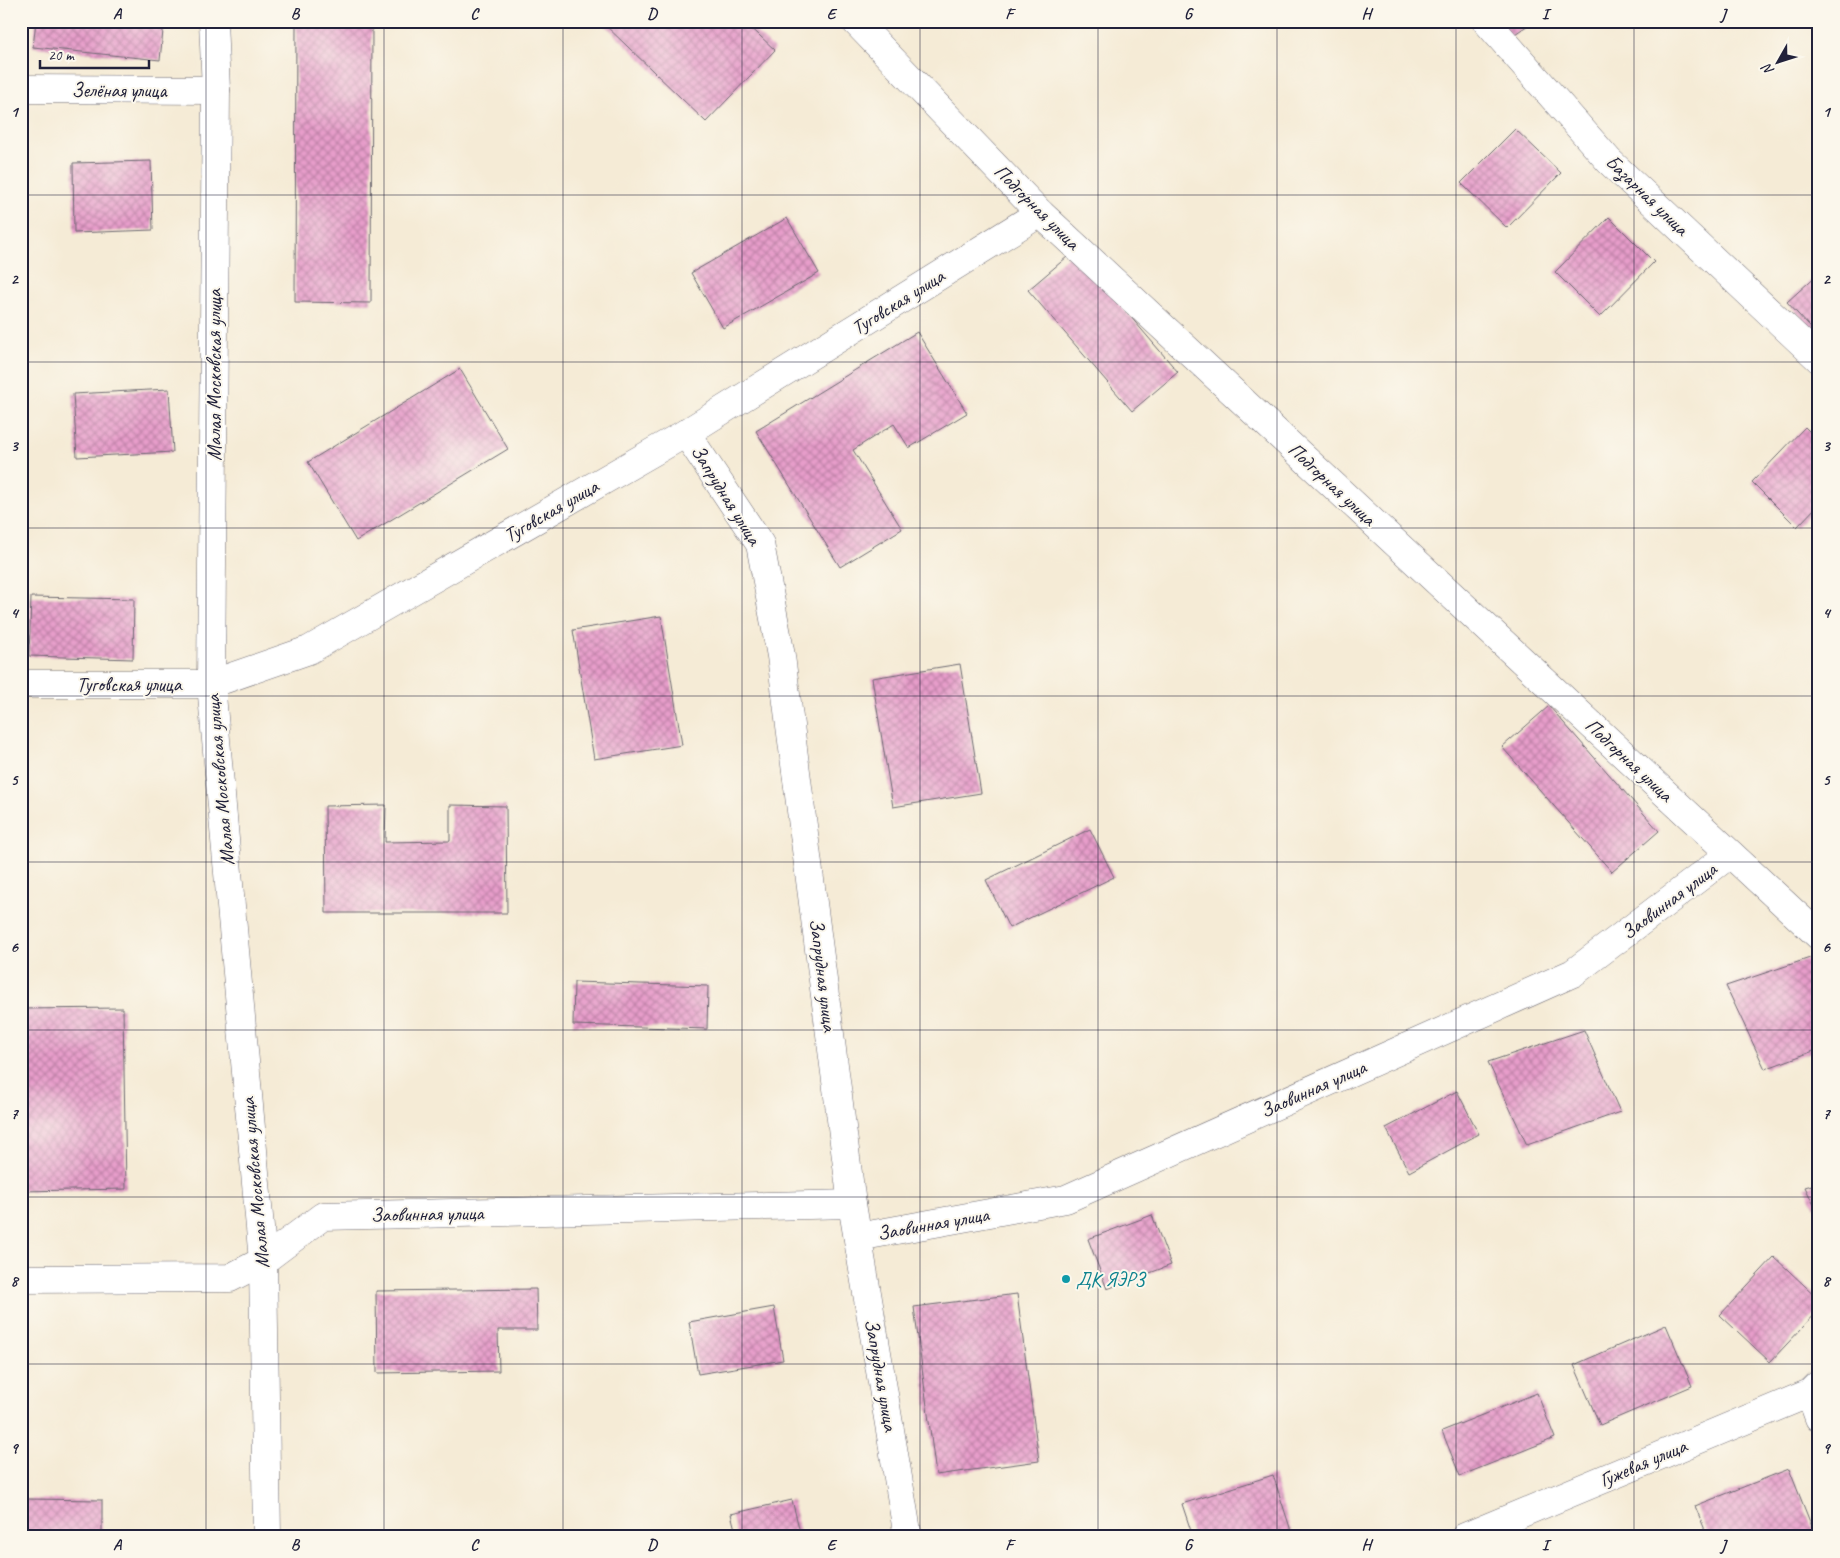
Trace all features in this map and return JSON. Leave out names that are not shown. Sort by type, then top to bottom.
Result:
[{"type":"street","name":"Малая Московская улица","points":[[213,21],[216,90],[211,684],[263,1261],[267,1537]]},
{"type":"street","name":"Подгорная улица","points":[[855,21],[1040,213],[1819,936]]},
{"type":"street","name":"Базарная улица","points":[[1486,21],[1609,161],[1819,359]]},
{"type":"street","name":"Зелёная улица","points":[[21,89],[216,90]]},
{"type":"street","name":"Туговская улица","points":[[21,684],[211,684],[309,650],[686,433],[1040,213]]},
{"type":"street","name":"Запрудная улица","points":[[686,433],[760,544],[781,656],[852,1204],[908,1537]]},
{"type":"street","name":"Заовинная улица","points":[[858,1237],[1066,1199],[1573,973],[1730,854]]},
{"type":"street","name":"Заовинная улица","points":[[21,1279],[230,1278],[263,1261],[323,1216],[852,1204]]},
{"type":"street","name":"Гужевая улица","points":[[1465,1537],[1816,1399]]},
{"type":"building","points":[[36,21],[164,21],[160,60],[33,47]]},
{"type":"building","points":[[296,21],[372,21],[371,303],[295,302]]},
{"type":"building","points":[[601,21],[744,21],[775,50],[706,122]]},
{"type":"building","points":[[1498,21],[1534,21],[1509,38]]},
{"type":"building","points":[[1515,129],[1561,173],[1507,228],[1461,183]]},
{"type":"building","points":[[151,161],[153,230],[74,233],[73,163]]},
{"type":"building","points":[[1609,217],[1654,262],[1600,317],[1555,272]]},
{"type":"building","points":[[787,218],[819,273],[723,328],[691,273]]},
{"type":"building","points":[[1074,251],[1178,372],[1132,411],[1028,290]]},
{"type":"building","points":[[1819,273],[1819,337],[1787,302]]},
{"type":"building","points":[[917,332],[967,413],[909,448],[894,424],[853,450],[902,529],[840,567],[756,431]]},
{"type":"building","points":[[460,369],[508,449],[356,541],[308,462]]},
{"type":"building","points":[[169,389],[173,452],[77,457],[73,394]]},
{"type":"building","points":[[1805,427],[1819,441],[1819,504],[1797,527],[1752,482]]},
{"type":"building","points":[[31,597],[134,599],[133,659],[29,656]]},
{"type":"building","points":[[661,616],[682,745],[594,759],[573,630]]},
{"type":"building","points":[[960,664],[981,793],[893,807],[872,678]]},
{"type":"building","points":[[1549,706],[1659,831],[1612,872],[1502,747]]},
{"type":"building","points":[[386,805],[385,842],[450,841],[450,805],[506,806],[507,913],[326,913],[325,806]]},
{"type":"building","points":[[1090,829],[1114,877],[1009,928],[986,880]]},
{"type":"building","points":[[1819,955],[1819,1049],[1765,1069],[1726,986]]},
{"type":"building","points":[[574,982],[708,986],[707,1029],[573,1025]]},
{"type":"building","points":[[123,1008],[126,1189],[21,1191],[21,1009]]},
{"type":"building","points":[[1584,1030],[1620,1112],[1527,1145],[1488,1062]]},
{"type":"building","points":[[1457,1091],[1479,1134],[1409,1172],[1386,1128]]},
{"type":"building","points":[[1819,1183],[1819,1215],[1805,1187]]},
{"type":"building","points":[[1152,1215],[1171,1265],[1107,1289],[1088,1239]]},
{"type":"building","points":[[1774,1257],[1819,1299],[1819,1310],[1770,1362],[1720,1315]]},
{"type":"building","points":[[536,1289],[537,1330],[498,1330],[499,1371],[377,1373],[376,1291]]},
{"type":"building","points":[[1017,1294],[1039,1461],[936,1475],[914,1307]]},
{"type":"building","points":[[774,1307],[783,1360],[698,1374],[689,1322]]},
{"type":"building","points":[[1666,1325],[1692,1386],[1600,1425],[1574,1365]]},
{"type":"building","points":[[1537,1393],[1555,1438],[1460,1476],[1442,1431]]},
{"type":"building","points":[[1789,1469],[1816,1537],[1708,1537],[1695,1506]]},
{"type":"building","points":[[1273,1475],[1293,1537],[1193,1537],[1182,1504]]},
{"type":"building","points":[[25,1499],[102,1500],[102,1537],[25,1537]]},
{"type":"building","points":[[792,1500],[800,1532],[782,1537],[737,1537],[731,1514]]},
{"type":"place","name":"ДК ЯЭРЗ","points":[[1066,1279]]}]
